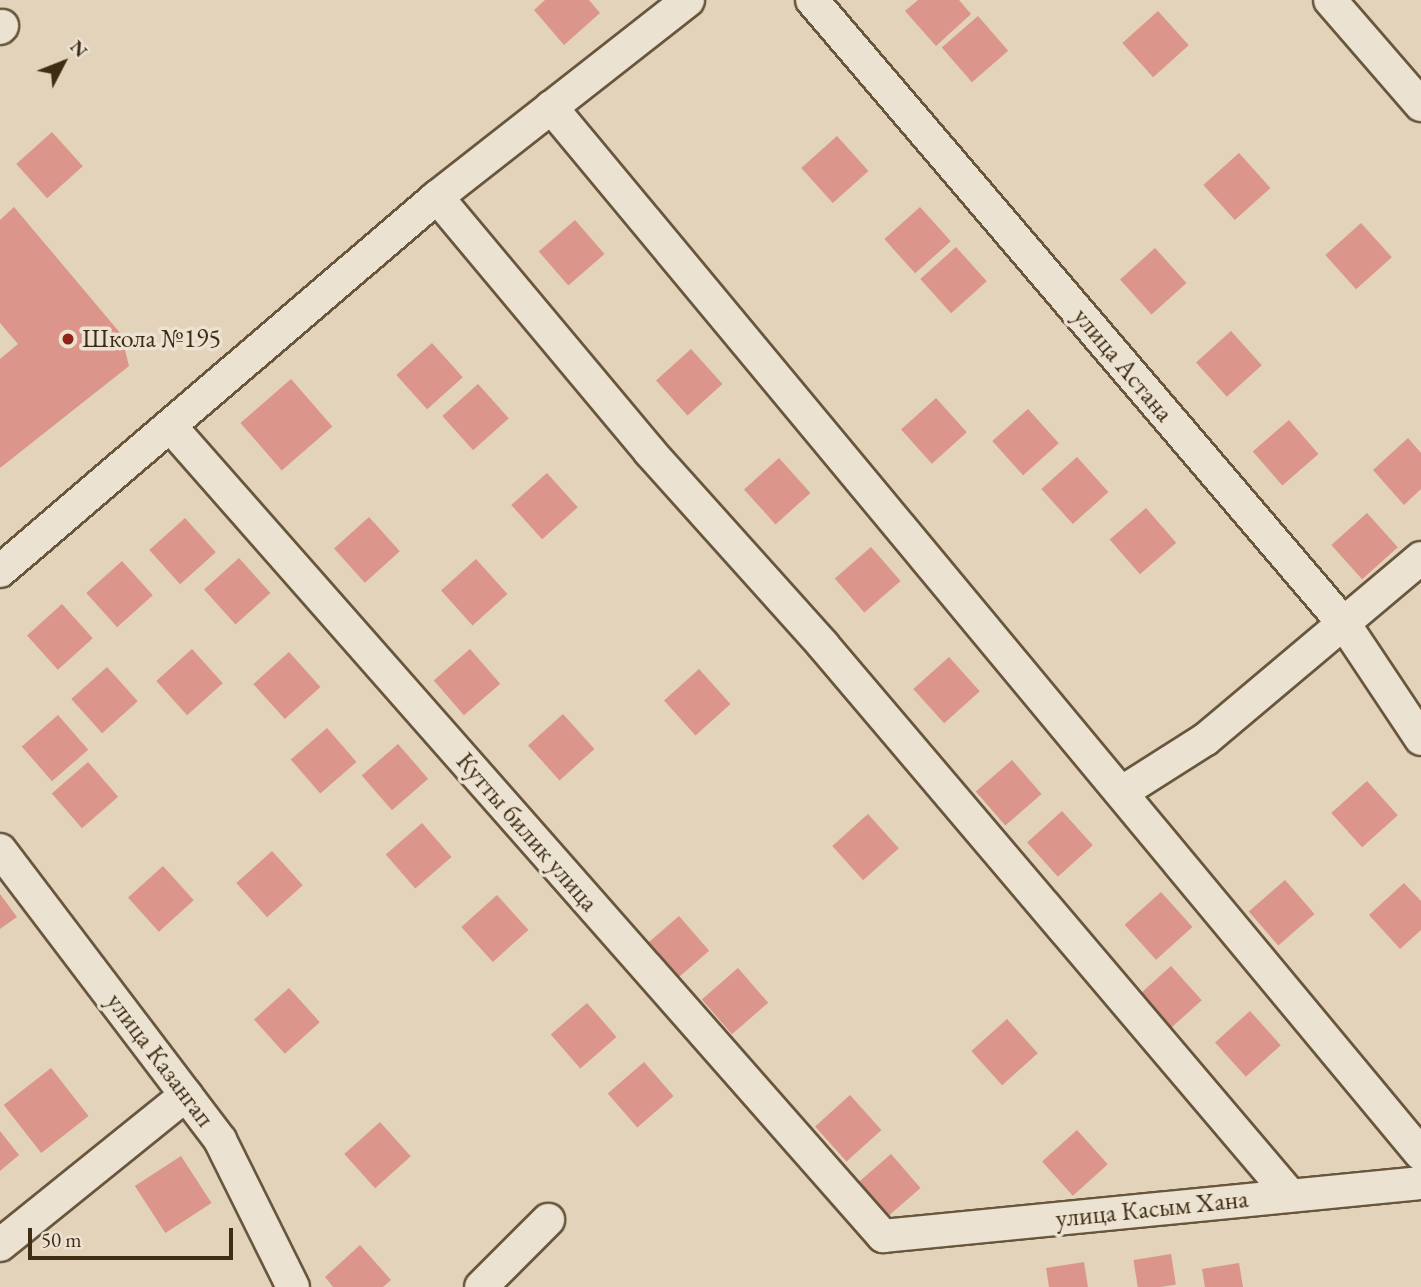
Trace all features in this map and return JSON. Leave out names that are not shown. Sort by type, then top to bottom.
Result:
[{"type":"street","points":[[0,571],[171,428],[437,197],[688,0]]},
{"type":"street","name":"улица Астана","points":[[812,0],[1345,625],[1421,739]]},
{"type":"street","points":[[1331,0],[1421,105]]},
{"type":"street","points":[[551,107],[1124,791],[1421,1154]]},
{"type":"street","points":[[437,197],[650,452],[823,645],[1290,1195]]},
{"type":"street","name":"Кутты билик улица","points":[[171,428],[883,1236]]},
{"type":"street","points":[[1124,791],[1206,739],[1345,625],[1421,558]]},
{"type":"street","name":"улица Казангап","points":[[0,849],[220,1140],[293,1287]]},
{"type":"street","points":[[0,1245],[186,1095]]},
{"type":"street","name":"улица Касым Хана","points":[[883,1236],[1421,1183]]},
{"type":"street","points":[[481,1287],[548,1220]]},
{"type":"building","points":[[545,0],[589,0],[600,13],[564,45],[534,10]]},
{"type":"building","points":[[918,0],[959,0],[971,14],[936,46],[905,11]]},
{"type":"building","points":[[1158,11],[1189,45],[1153,77],[1122,43]]},
{"type":"building","points":[[978,16],[1008,51],[972,82],[942,47]]},
{"type":"building","points":[[52,132],[83,166],[47,198],[16,164]]},
{"type":"building","points":[[837,136],[868,171],[833,203],[801,168]]},
{"type":"building","points":[[1239,153],[1270,188],[1235,220],[1203,185]]},
{"type":"building","name":"Школа №195","points":[[14,207],[121,334],[129,366],[0,468],[0,359],[18,344],[0,323],[0,220]]},
{"type":"building","points":[[920,207],[951,241],[915,273],[884,239]]},
{"type":"building","points":[[575,220],[605,254],[568,285],[539,251]]},
{"type":"building","points":[[1361,223],[1392,257],[1356,289],[1325,255]]},
{"type":"building","points":[[956,247],[987,281],[951,313],[920,279]]},
{"type":"building","points":[[1155,248],[1186,283],[1152,314],[1120,279]]},
{"type":"building","points":[[1231,331],[1262,365],[1227,397],[1196,362]]},
{"type":"building","points":[[432,343],[463,377],[427,409],[396,375]]},
{"type":"building","points":[[691,349],[722,384],[688,415],[656,380]]},
{"type":"building","points":[[291,379],[332,427],[282,471],[240,423]]},
{"type":"building","points":[[478,384],[509,418],[473,450],[442,416]]},
{"type":"building","points":[[936,398],[967,432],[932,464],[901,429]]},
{"type":"building","points":[[1028,409],[1059,443],[1023,475],[992,441]]},
{"type":"building","points":[[1289,420],[1319,454],[1282,485],[1253,451]]},
{"type":"building","points":[[1408,438],[1421,453],[1421,489],[1404,505],[1373,470]]},
{"type":"building","points":[[1077,457],[1108,492],[1073,524],[1041,489]]},
{"type":"building","points":[[779,458],[810,493],[776,524],[744,489]]},
{"type":"building","points":[[547,473],[578,507],[542,539],[511,505]]},
{"type":"building","points":[[1146,508],[1176,543],[1140,574],[1110,539]]},
{"type":"building","points":[[1367,513],[1398,547],[1362,579],[1331,545]]},
{"type":"building","points":[[369,517],[400,551],[365,583],[334,548]]},
{"type":"building","points":[[185,518],[216,552],[180,584],[149,550]]},
{"type":"building","points":[[871,547],[901,581],[864,612],[835,578]]},
{"type":"building","points":[[239,558],[270,593],[236,624],[204,589]]},
{"type":"building","points":[[476,559],[507,594],[473,625],[441,590]]},
{"type":"building","points":[[122,561],[153,595],[117,627],[86,593]]},
{"type":"building","points":[[62,604],[93,638],[58,670],[27,635]]},
{"type":"building","points":[[192,649],[223,683],[187,715],[156,681]]},
{"type":"building","points":[[470,649],[500,684],[464,715],[434,680]]},
{"type":"building","points":[[289,652],[320,687],[285,719],[253,684]]},
{"type":"building","points":[[949,657],[980,691],[944,723],[913,689]]},
{"type":"building","points":[[107,667],[138,701],[102,733],[71,699]]},
{"type":"building","points":[[699,669],[730,704],[696,735],[664,700]]},
{"type":"building","points":[[563,714],[594,749],[560,780],[528,745]]},
{"type":"building","points":[[58,715],[88,750],[52,781],[22,746]]},
{"type":"building","points":[[327,728],[357,762],[320,793],[291,759]]},
{"type":"building","points":[[398,744],[428,779],[392,810],[362,775]]},
{"type":"building","points":[[1012,760],[1042,794],[1005,825],[976,791]]},
{"type":"building","points":[[88,762],[118,797],[82,828],[52,793]]},
{"type":"building","points":[[1367,781],[1398,815],[1362,847],[1331,813]]},
{"type":"building","points":[[1062,811],[1093,845],[1058,877],[1027,842]]},
{"type":"building","points":[[868,814],[899,848],[863,880],[832,846]]},
{"type":"building","points":[[422,823],[452,857],[415,888],[386,854]]},
{"type":"building","points":[[272,851],[303,885],[267,917],[236,883]]},
{"type":"building","points":[[163,866],[194,900],[159,932],[128,897]]},
{"type":"building","points":[[1285,880],[1315,914],[1278,945],[1249,911]]},
{"type":"building","points":[[1404,883],[1421,901],[1421,930],[1400,949],[1369,915]]},
{"type":"building","points":[[1161,892],[1192,927],[1156,960],[1125,925]]},
{"type":"building","points":[[0,894],[17,917],[0,929]]},
{"type":"building","points":[[497,895],[528,930],[493,962],[461,927]]},
{"type":"building","points":[[679,916],[709,951],[673,982],[643,947]]},
{"type":"building","points":[[1171,966],[1202,1000],[1167,1032],[1136,997]]},
{"type":"building","points":[[738,968],[768,1003],[732,1034],[702,999]]},
{"type":"building","points":[[289,988],[320,1022],[285,1054],[254,1019]]},
{"type":"building","points":[[587,1003],[617,1037],[580,1068],[551,1034]]},
{"type":"building","points":[[1250,1011],[1281,1045],[1246,1077],[1215,1042]]},
{"type":"building","points":[[1007,1019],[1038,1053],[1002,1085],[971,1051]]},
{"type":"building","points":[[644,1062],[674,1096],[637,1127],[608,1093]]},
{"type":"building","points":[[51,1068],[89,1116],[41,1153],[4,1105]]},
{"type":"building","points":[[850,1095],[881,1130],[847,1161],[815,1126]]},
{"type":"building","points":[[380,1122],[411,1156],[375,1188],[344,1154]]},
{"type":"building","points":[[1077,1130],[1108,1164],[1073,1196],[1042,1161]]},
{"type":"building","points":[[0,1131],[19,1155],[0,1171]]},
{"type":"building","points":[[891,1154],[921,1188],[884,1219],[855,1185]]},
{"type":"building","points":[[181,1156],[211,1203],[165,1233],[135,1186]]},
{"type":"building","points":[[360,1245],[391,1280],[383,1287],[333,1287],[325,1277]]},
{"type":"building","points":[[1171,1254],[1176,1285],[1138,1287],[1133,1260]]},
{"type":"building","points":[[1084,1262],[1088,1287],[1049,1287],[1046,1268]]},
{"type":"building","points":[[1239,1263],[1243,1287],[1205,1287],[1202,1269]]},
{"type":"place","name":"Школа №195","points":[[68,339]]}]
